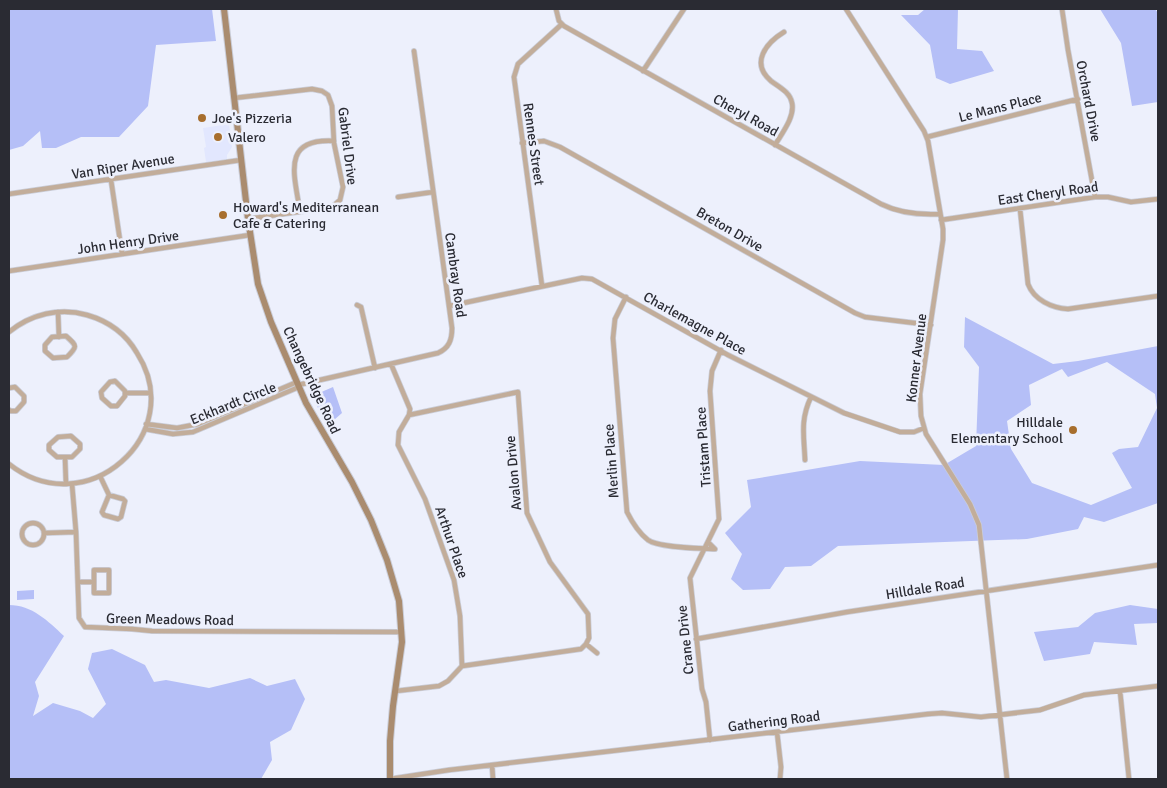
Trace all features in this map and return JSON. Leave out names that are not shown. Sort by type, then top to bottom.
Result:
[{"type":"main road","name":"Changebridge Road","points":[[224,9],[240,160],[258,284],[271,322],[298,385],[317,424],[352,482],[371,520],[396,590],[401,612],[402,650],[390,741],[390,779]]},
{"type":"street","points":[[556,9],[562,24]]},
{"type":"street","points":[[643,71],[684,9]]},
{"type":"street","name":"Konner Avenue","points":[[846,9],[927,137],[943,240],[920,394],[921,416],[924,428],[976,516],[980,536],[1006,779]]},
{"type":"street","name":"Orchard Drive","points":[[1062,9],[1095,197]]},
{"type":"street","name":"Cheryl Road","points":[[562,24],[887,208],[920,214],[940,214]]},
{"type":"street","name":"Rennes Street","points":[[542,286],[514,82],[518,64],[562,24]]},
{"type":"street","points":[[775,145],[791,116],[792,104],[788,94],[765,74],[761,65],[761,58],[773,38],[784,32]]},
{"type":"street","name":"Cambray Road","points":[[298,385],[438,353],[447,348],[452,335],[414,51]]},
{"type":"street","name":"Gabriel Drive","points":[[234,98],[312,89],[322,91],[330,98],[332,106],[334,141],[343,187],[340,200],[332,207],[248,219]]},
{"type":"street","name":"Le Mans Place","points":[[927,137],[1078,99]]},
{"type":"street","points":[[300,212],[294,168],[296,154],[303,147],[310,144],[334,141]]},
{"type":"street","name":"Breton Drive","points":[[522,143],[544,141],[560,147],[854,313],[931,325]]},
{"type":"street","name":"Van Riper Avenue","points":[[9,194],[240,160]]},
{"type":"street","points":[[111,180],[122,254]]},
{"type":"street","points":[[398,197],[433,192]]},
{"type":"street","name":"East Cheryl Road","points":[[941,220],[1095,197],[1108,196],[1131,202],[1158,199]]},
{"type":"street","points":[[1020,209],[1028,284],[1033,293],[1045,302],[1055,307],[1068,309],[1158,296]]},
{"type":"street","name":"John Henry Drive","points":[[9,270],[250,235]]},
{"type":"street","name":"Charlemagne Place","points":[[449,306],[582,278],[592,279],[721,350],[844,413],[900,432],[914,432],[924,428]]},
{"type":"street","name":"Merlin Place","points":[[626,297],[616,316],[613,338],[627,512],[636,528],[653,542],[661,545],[704,548]]},
{"type":"street","points":[[357,305],[361,307],[375,368]]},
{"type":"street","points":[[58,312],[59,337]]},
{"type":"street","points":[[9,332],[30,318],[58,312],[92,316],[122,333],[134,348],[144,366],[150,393],[150,408],[139,441],[119,465],[100,476],[69,484],[38,480],[18,471],[9,464]]},
{"type":"street","points":[[66,336],[75,344],[75,349],[67,357],[54,358],[45,350],[45,345],[52,337],[59,337],[66,336]]},
{"type":"street","name":"Tristam Place","points":[[708,542],[718,518],[710,391],[711,376],[721,350]]},
{"type":"street","points":[[391,364],[407,402],[410,415]]},
{"type":"street","points":[[126,393],[117,406],[111,406],[102,398],[101,392],[110,382],[115,382],[126,393],[150,393]]},
{"type":"street","name":"Eckhardt Circle","points":[[145,426],[172,428],[198,424],[298,385]]},
{"type":"street","points":[[9,388],[15,387],[24,396],[24,402],[16,411],[11,412],[9,410]]},
{"type":"street","name":"Avalon Drive","points":[[410,415],[518,392],[527,513],[550,562],[588,614],[589,638],[586,644]]},
{"type":"street","points":[[805,460],[803,421],[811,397]]},
{"type":"street","name":"Arthur Place","points":[[410,415],[399,432],[398,445],[425,499],[454,580],[460,616],[462,666]]},
{"type":"street","points":[[71,436],[80,444],[80,449],[72,457],[65,458],[57,458],[49,450],[49,445],[58,437],[71,436]]},
{"type":"street","name":"Green Meadows Road","points":[[65,458],[76,532],[79,618],[85,628],[132,628],[152,631],[402,632]]},
{"type":"street","points":[[100,476],[109,495],[102,512],[118,519],[121,517],[125,501],[109,495]]},
{"type":"street","points":[[32,521],[44,529],[45,533],[45,536],[33,546],[21,535],[25,527],[32,521]]},
{"type":"street","points":[[45,533],[76,532]]},
{"type":"street","points":[[704,548],[715,549],[708,542]]},
{"type":"street","name":"Crane Drive","points":[[708,542],[690,578],[696,639],[710,740]]},
{"type":"street","name":"Hilldale Road","points":[[696,639],[847,612],[1158,565]]},
{"type":"street","points":[[94,570],[109,570],[109,593],[94,593],[94,582],[94,570]]},
{"type":"street","points":[[78,582],[94,582]]},
{"type":"street","points":[[396,691],[439,686],[448,681],[462,666],[577,650],[586,644],[597,652]]},
{"type":"street","name":"Gathering Road","points":[[390,779],[492,765],[928,714],[942,713],[981,717],[1040,710],[1084,695],[1158,686]]},
{"type":"street","points":[[1120,691],[1130,779]]},
{"type":"street","points":[[777,732],[781,767],[780,779]]},
{"type":"street","points":[[492,765],[493,779]]},
{"type":"shaded area","points":[[9,9],[212,9],[216,41],[156,45],[148,106],[119,137],[81,137],[56,148],[42,148],[40,131],[23,146],[9,150]]},
{"type":"shaded area","points":[[925,9],[958,9],[957,49],[982,51],[994,71],[950,84],[936,78],[930,45],[901,15],[918,15]]},
{"type":"shaded area","points":[[1100,9],[1155,9],[1158,13],[1158,102],[1132,106],[1121,43]]},
{"type":"shaded area","name":"Valero","points":[[229,124],[232,147],[227,155],[227,159],[206,162],[203,128]]},
{"type":"shaded area","points":[[965,317],[1053,364],[1158,346],[1158,503],[1104,522],[1084,517],[1078,529],[1027,539],[838,546],[811,566],[785,567],[770,589],[743,590],[731,579],[742,554],[725,533],[751,507],[747,480],[860,461],[944,465],[976,446],[979,367],[964,347]],"holes":[[[1107,362],[1155,394],[1157,408],[1138,447],[1119,449],[1112,453],[1132,488],[1091,505],[1032,483],[1011,449],[1007,421],[1031,405],[1029,385],[1062,369],[1068,377]]]},
{"type":"shaded area","points":[[333,387],[342,413],[327,426],[312,396]]},
{"type":"shaded area","points":[[34,590],[34,599],[17,600],[17,591]]},
{"type":"shaded area","points":[[9,605],[32,611],[46,620],[64,636],[35,682],[39,696],[33,716],[53,703],[80,711],[93,718],[106,704],[88,669],[92,653],[112,649],[145,665],[154,682],[166,680],[209,688],[250,678],[267,686],[295,679],[305,699],[291,730],[270,742],[272,760],[261,779],[9,779]]},
{"type":"shaded area","points":[[1130,605],[1158,609],[1158,623],[1134,624],[1137,645],[1094,642],[1090,654],[1044,661],[1034,632],[1078,627],[1095,613]]},
{"type":"place","name":"Joe's Pizzeria","points":[[202,118]]},
{"type":"place","name":"Valero","points":[[218,137]]},
{"type":"place","name":"Howard's Mediterranean Cafe & Catering","points":[[223,215]]},
{"type":"place","name":"Hilldale Elementary School","points":[[1073,430]]}]
